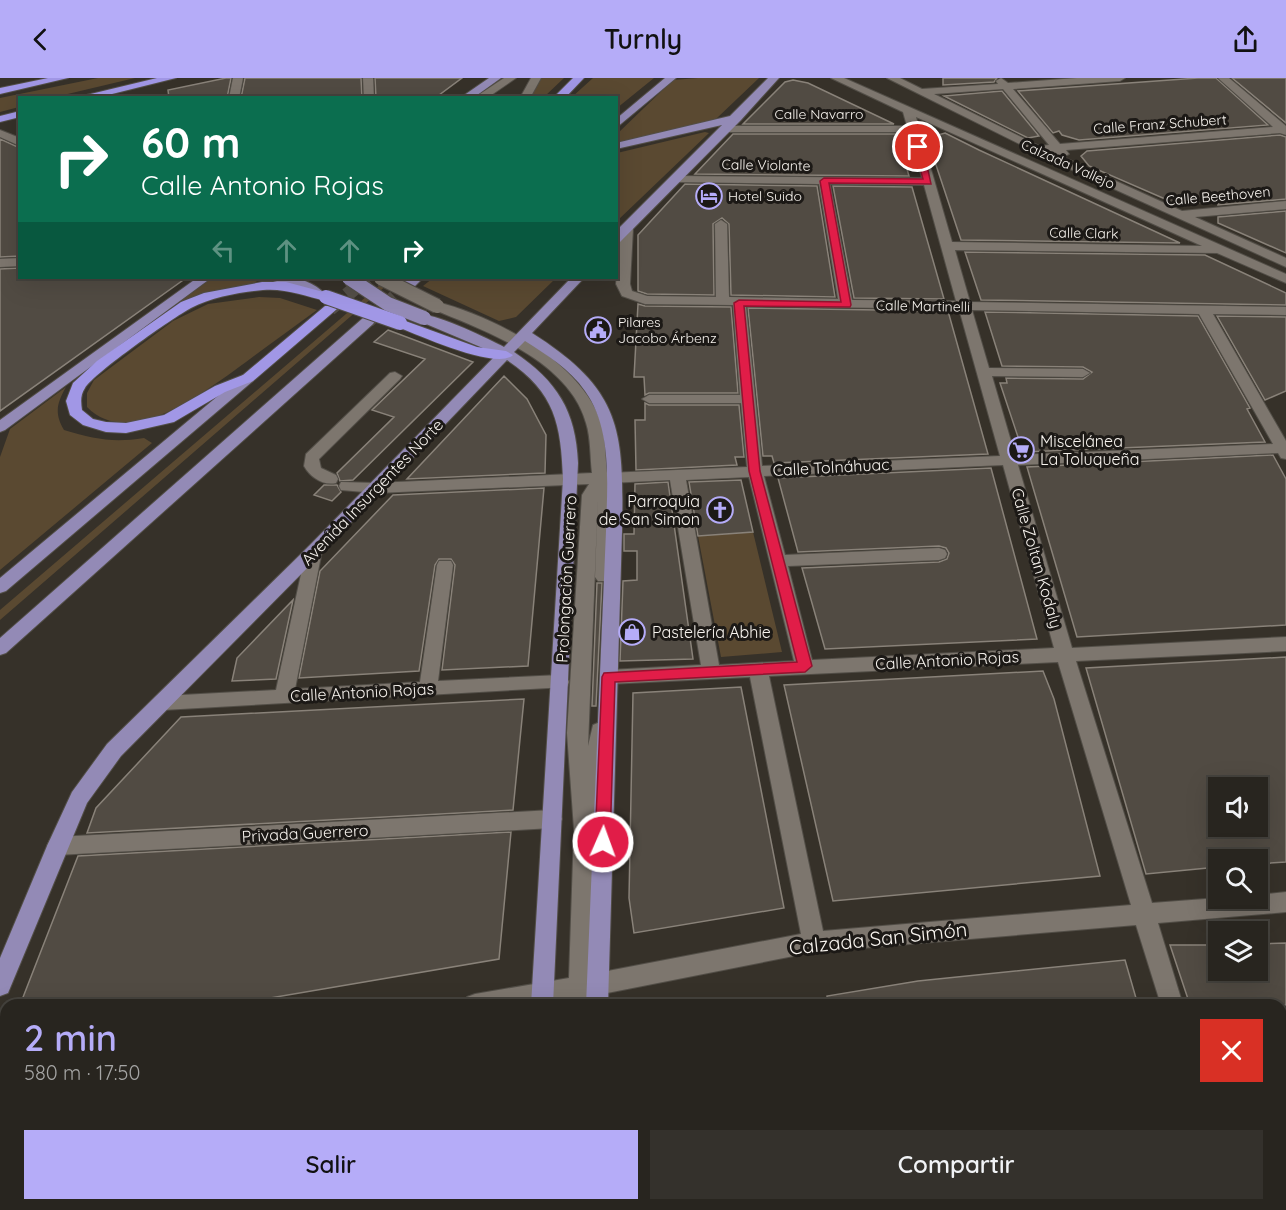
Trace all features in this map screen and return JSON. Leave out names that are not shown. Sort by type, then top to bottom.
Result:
[{"type":"highway","points":[[0,91],[44,80],[63,78]]},
{"type":"highway","points":[[88,96],[171,78]]},
{"type":"highway","points":[[560,96],[579,78]]},
{"type":"highway","points":[[0,119],[18,114]]},
{"type":"highway","points":[[325,300],[248,378],[220,389],[169,419],[126,428],[106,427],[88,422],[75,412],[73,401],[78,386],[102,364],[186,305],[208,296],[262,286],[286,286],[400,323],[474,351],[506,355]]},
{"type":"main road","points":[[459,96],[476,78]]},
{"type":"main road","points":[[459,96],[496,78]]},
{"type":"main road","points":[[618,123],[671,78]]},
{"type":"main road","points":[[618,237],[774,78]]},
{"type":"main road","points":[[618,146],[736,118]]},
{"type":"main road","points":[[0,427],[204,279]]},
{"type":"main road","points":[[286,279],[302,281],[325,300]]},
{"type":"main road","name":"Prolongación Guerrero","points":[[350,279],[388,304],[491,343],[530,370],[549,389],[564,416],[571,479],[542,999]]},
{"type":"main road","name":"Avenida Insurgentes Norte","points":[[0,985],[79,798],[114,750],[376,488],[577,279]]},
{"type":"main road","points":[[0,648],[368,321]]},
{"type":"main road","points":[[0,587],[248,378]]},
{"type":"main road","points":[[589,995],[609,677],[607,478]]},
{"type":"street","points":[[234,96],[237,78]]},
{"type":"street","points":[[368,78],[369,96]]},
{"type":"street","points":[[482,96],[511,78]]},
{"type":"street","points":[[526,96],[536,78]]},
{"type":"street","name":"Calzada Vallejo","points":[[836,78],[1098,193],[1286,279]]},
{"type":"street","name":"Calzada Vallejo","points":[[892,78],[1074,167],[1286,263]]},
{"type":"street","points":[[921,93],[1003,82],[1120,78]]},
{"type":"street","points":[[1223,78],[1285,130]]},
{"type":"street","points":[[1003,82],[1098,193]]},
{"type":"street","name":"Calle Zoltan Kodaly","points":[[908,110],[1065,655],[1170,999]]},
{"type":"street","name":"Calle Navarro","points":[[725,129],[914,129]]},
{"type":"street","name":"Calle Franz Schubert","points":[[1037,149],[1285,130]]},
{"type":"street","points":[[0,133],[18,142]]},
{"type":"street","name":"Calle Violante","points":[[676,179],[928,182]]},
{"type":"street","points":[[824,181],[846,305]]},
{"type":"street","name":"Calle Beethoven","points":[[1152,218],[1286,205]]},
{"type":"street","points":[[720,224],[723,302]]},
{"type":"street","name":"Calle Martinelli","points":[[627,229],[623,284],[627,293],[645,300],[1286,311]]},
{"type":"street","name":"Calle Clark","points":[[946,246],[1222,250]]},
{"type":"street","points":[[0,263],[18,261]]},
{"type":"street","points":[[383,279],[412,296],[520,337],[566,377],[579,392],[594,423],[607,478],[607,494],[600,732],[584,829],[589,995]]},
{"type":"street","points":[[739,303],[754,471],[805,666]]},
{"type":"street","points":[[1204,310],[1285,450]]},
{"type":"street","points":[[983,372],[1083,373]]},
{"type":"street","points":[[330,480],[314,472],[310,465],[311,458],[395,376]]},
{"type":"street","points":[[649,399],[748,399]]},
{"type":"street","name":"Calle Tolnáhuac","points":[[347,486],[376,488],[1285,450]]},
{"type":"street","points":[[677,474],[711,671]]},
{"type":"street","points":[[284,697],[314,551]]},
{"type":"street","points":[[777,561],[939,554]]},
{"type":"street","points":[[428,689],[445,565]]},
{"type":"street","name":"Calle Antonio Rojas","points":[[609,677],[1286,644]]},
{"type":"street","points":[[758,669],[814,942]]},
{"type":"street","name":"Calle Antonio Rojas","points":[[163,703],[560,682]]},
{"type":"street","name":"Privada Guerrero","points":[[57,846],[552,819]]},
{"type":"street","name":"Calzada San Simón","points":[[542,999],[589,995],[814,942],[1286,902]]},
{"type":"shaded area","points":[[98,78],[135,78],[59,96],[18,96],[18,107],[0,112],[0,98]]},
{"type":"shaded area","points":[[537,78],[564,78],[545,96],[524,96]]},
{"type":"shaded area","points":[[593,78],[654,78],[618,107],[618,96],[573,96]]},
{"type":"shaded area","points":[[759,78],[717,118],[709,122],[618,144],[618,133],[673,80]]},
{"type":"shaded area","points":[[705,132],[709,133],[618,220],[618,153]]},
{"type":"shaded area","points":[[209,279],[250,279],[258,282],[210,292],[167,310]]},
{"type":"shaded area","points":[[387,279],[394,279],[0,620],[0,610]]},
{"type":"shaded area","points":[[432,279],[555,279],[516,317],[499,321],[423,286]]},
{"type":"shaded area","points":[[259,297],[280,298],[317,310],[211,387],[169,412],[147,420],[125,423],[105,419],[87,407],[87,393],[94,380],[173,321],[208,304]]},
{"type":"shaded area","points":[[66,387],[58,408],[64,430],[104,439],[144,438],[152,443],[0,570],[0,457],[10,429]]},
{"type":"shaded area","points":[[753,532],[782,652],[721,657],[698,536]]},
{"type":"building","points":[[231,78],[227,96],[169,96],[168,90]]},
{"type":"building","points":[[245,78],[361,78],[362,96],[241,96]]},
{"type":"building","points":[[375,78],[462,78],[438,96],[376,96]]},
{"type":"building","points":[[943,78],[997,78],[994,82],[943,85]]},
{"type":"building","points":[[1216,78],[1268,125],[1079,140],[1062,135],[1059,131],[1053,133],[1018,91]]},
{"type":"building","points":[[1232,78],[1286,78],[1286,123]]},
{"type":"building","points":[[793,80],[808,83],[894,124],[743,124],[785,82]]},
{"type":"building","points":[[1002,91],[1039,136],[1028,138],[944,96]]},
{"type":"building","points":[[945,133],[1180,243],[961,240],[927,138]]},
{"type":"building","points":[[733,134],[897,134],[909,176],[695,174]]},
{"type":"building","points":[[1280,135],[1286,137],[1286,199],[1218,205],[1219,201],[1183,204],[1172,202],[1089,166],[1081,156],[1087,151]]},
{"type":"building","points":[[0,139],[18,147],[18,256],[0,257]]},
{"type":"building","points":[[685,184],[817,186],[835,297],[731,295],[729,224],[722,218],[713,224],[714,295],[647,294],[638,291],[638,235]]},
{"type":"building","points":[[833,186],[912,187],[944,299],[854,298]]},
{"type":"building","points":[[1286,211],[1286,253],[1218,223],[1218,217]]},
{"type":"building","points":[[965,252],[1205,255],[1286,293],[1286,305],[981,300]]},
{"type":"building","points":[[18,268],[18,279],[185,279],[0,411],[0,269]]},
{"type":"building","points":[[638,304],[731,307],[738,393],[649,393],[645,395],[644,377],[634,377]]},
{"type":"building","points":[[748,308],[948,311],[988,454],[774,463],[772,456],[763,456]]},
{"type":"building","points":[[985,312],[1198,316],[1250,408],[1247,409],[1265,442],[1023,452],[1000,383],[1007,383],[1006,378],[1083,379],[1092,372],[1083,367],[1002,366]]},
{"type":"building","points":[[1217,316],[1286,317],[1286,391],[1265,400]]},
{"type":"building","points":[[388,330],[473,362],[353,480],[340,481],[337,473],[394,417],[372,410],[425,359],[374,342]]},
{"type":"building","points":[[504,376],[527,399],[546,435],[545,473],[407,479]]},
{"type":"building","points":[[645,403],[649,405],[739,405],[744,457],[735,457],[737,465],[636,470],[635,420],[645,420]]},
{"type":"building","points":[[1273,455],[1286,479],[1286,625],[1077,637],[1027,467]]},
{"type":"building","points":[[991,468],[1037,639],[825,649],[802,568],[939,562],[947,559],[949,553],[946,548],[939,546],[798,552],[778,478]]},
{"type":"building","name":"Parroquia de San Simon","points":[[741,480],[753,532],[698,536],[689,482]]},
{"type":"building","points":[[668,482],[693,659],[620,661],[623,581],[637,580],[637,551],[624,551],[624,534],[634,534],[635,484]]},
{"type":"building","points":[[324,485],[337,485],[341,492],[332,501],[314,495]]},
{"type":"building","points":[[544,488],[528,666],[442,670],[455,565],[451,559],[439,559],[435,565],[419,671],[299,678],[320,571],[393,495]]},
{"type":"building","points":[[597,583],[602,583],[596,706],[592,706]]},
{"type":"building","points":[[293,600],[276,679],[232,681],[237,658]]},
{"type":"building","points":[[1286,657],[1286,862],[1268,863],[1268,849],[1208,849],[1208,868],[1146,874],[1086,668]]},
{"type":"building","points":[[1043,671],[1054,699],[1100,876],[833,901],[784,685]]},
{"type":"building","points":[[741,687],[784,908],[634,933],[629,898],[633,693]]},
{"type":"building","points":[[524,699],[513,810],[87,833],[96,808],[181,717]]},
{"type":"building","points":[[511,832],[499,959],[264,999],[22,999],[78,856]]},
{"type":"building","points":[[1286,943],[1286,999],[1188,999],[1170,945],[1208,945],[1208,981],[1268,981],[1268,944]]},
{"type":"building","points":[[1125,960],[1136,999],[827,999],[827,996],[918,981]]},
{"type":"tunnel","points":[[330,309],[366,279]]},
{"type":"tunnel","points":[[368,321],[409,284]]},
{"type":"place","name":"Hotel Suido","points":[[709,196]]},
{"type":"place","name":"Pilares Jacobo Árbenz","points":[[598,330]]},
{"type":"place","name":"Miscelánea La Toluqueña","points":[[1021,450]]},
{"type":"place","name":"Parroquia de San Simon","points":[[720,510]]},
{"type":"place","name":"Pastelería Abhie","points":[[632,632]]},
{"type":"route","points":[[603,842],[609,677],[805,666],[754,471],[739,303],[846,305],[824,181],[928,182],[918,147]]}]
